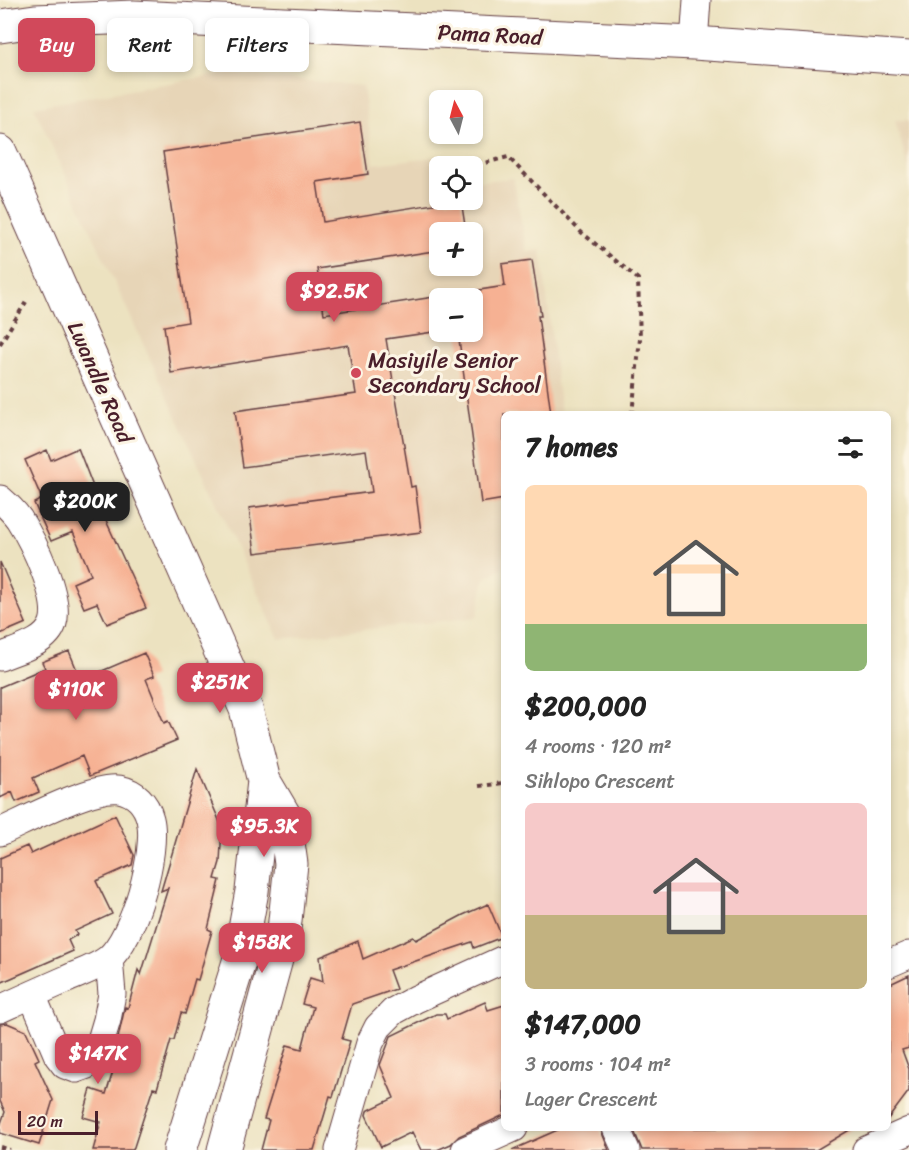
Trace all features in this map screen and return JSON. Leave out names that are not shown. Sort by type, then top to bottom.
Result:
[{"type":"street","points":[[694,43],[698,0]]},
{"type":"street","name":"Pama Road","points":[[0,26],[35,21],[134,16],[694,43],[909,58]]},
{"type":"street","name":"Lwandle Road","points":[[0,152],[246,709],[264,781],[284,815],[291,864],[284,930],[224,1150]]},
{"type":"street","points":[[0,499],[19,519],[50,582],[55,604],[53,624],[45,636],[0,657]]},
{"type":"street","name":"Lwandle Road","points":[[180,1150],[239,962],[252,891],[264,781]]},
{"type":"street","points":[[0,832],[95,791],[117,789],[132,793],[142,802],[150,819],[152,843],[147,875],[133,920],[109,958],[0,1009]]},
{"type":"street","points":[[891,963],[909,955]]},
{"type":"street","points":[[32,995],[58,1056],[65,1065],[76,1069],[87,1065],[96,1057],[107,1020],[112,994],[109,958]]},
{"type":"street","points":[[339,1150],[370,1043],[378,1027],[394,1011],[416,999],[501,960]]},
{"type":"street","points":[[465,1150],[506,1131]]},
{"type":"street","points":[[617,1131],[626,1150]]},
{"type":"path","points":[[483,163],[508,157],[581,232],[638,279],[640,339],[632,411]]},
{"type":"path","points":[[0,344],[26,302]]},
{"type":"path","points":[[479,786],[501,783]]},
{"type":"path","points":[[0,1147],[10,1150]]},
{"type":"shaded area","name":"Masiyile Senior Secondary School","points":[[227,73],[363,86],[374,164],[429,158],[429,210],[483,210],[483,181],[513,178],[527,252],[541,250],[561,411],[501,411],[501,569],[485,578],[477,617],[279,639],[34,107]]},
{"type":"shaded area","points":[[895,120],[909,120],[909,171]]},
{"type":"building","points":[[360,122],[368,174],[317,182],[323,222],[429,205],[429,210],[463,210],[464,222],[429,222],[429,252],[317,269],[324,314],[429,298],[429,333],[386,339],[411,487],[415,486],[421,532],[255,553],[249,508],[372,492],[366,450],[243,467],[235,411],[356,394],[348,345],[171,373],[164,326],[188,322],[163,152]]},
{"type":"building","points":[[532,260],[541,316],[538,316],[551,411],[501,411],[501,500],[481,503],[459,342],[483,342],[483,289],[505,286],[502,264]]},
{"type":"building","points":[[78,448],[108,525],[146,608],[107,624],[97,603],[84,608],[73,583],[91,575],[73,532],[51,541],[34,503],[42,499],[25,460],[47,450],[51,460]]},
{"type":"building","points":[[0,562],[26,623],[0,634]]},
{"type":"building","points":[[69,651],[81,680],[144,653],[154,676],[146,679],[164,723],[168,721],[177,740],[90,776],[82,756],[33,778],[39,792],[16,802],[12,792],[0,798],[0,687],[45,668],[42,662]]},
{"type":"building","points":[[197,769],[222,827],[220,862],[215,879],[220,880],[208,929],[212,931],[198,980],[195,979],[185,1014],[181,1013],[157,1089],[153,1088],[133,1150],[93,1150],[101,1122],[83,1117],[91,1089],[106,1094],[123,1039],[118,1038],[125,1007],[128,1008],[138,970],[141,975],[168,888],[161,891]]},
{"type":"building","points":[[115,815],[134,855],[132,865],[96,881],[112,914],[75,931],[77,935],[68,940],[73,951],[0,983],[0,858],[27,846],[31,854]]},
{"type":"building","points":[[488,904],[501,937],[474,948],[472,942],[389,970],[396,989],[352,1004],[342,1039],[350,1041],[314,1150],[261,1150],[269,1120],[264,1119],[287,1045],[302,1049],[313,1007],[302,1004],[310,978],[323,982],[320,957],[358,941],[363,959],[413,937],[416,940]]},
{"type":"building","points":[[909,975],[909,1048],[902,1050],[909,1069],[909,1091],[891,1115],[891,984]]},
{"type":"building","points":[[485,1002],[488,1010],[501,1006],[501,1116],[459,1136],[451,1144],[437,1150],[421,1150],[412,1132],[381,1147],[366,1115],[367,1111],[394,1098],[380,1065],[391,1036],[436,1014],[445,1014],[447,1019]]},
{"type":"building","points":[[7,1023],[26,1031],[39,1059],[35,1061],[53,1100],[39,1145],[0,1133],[5,1112],[0,1101],[0,1024]]},
{"type":"building","points":[[555,1131],[601,1131],[609,1150],[512,1150]]},
{"type":"building","points":[[634,1131],[848,1131],[816,1150],[642,1150]]},
{"type":"place","name":"Masiyile Senior Secondary School","points":[[356,373]]}]
